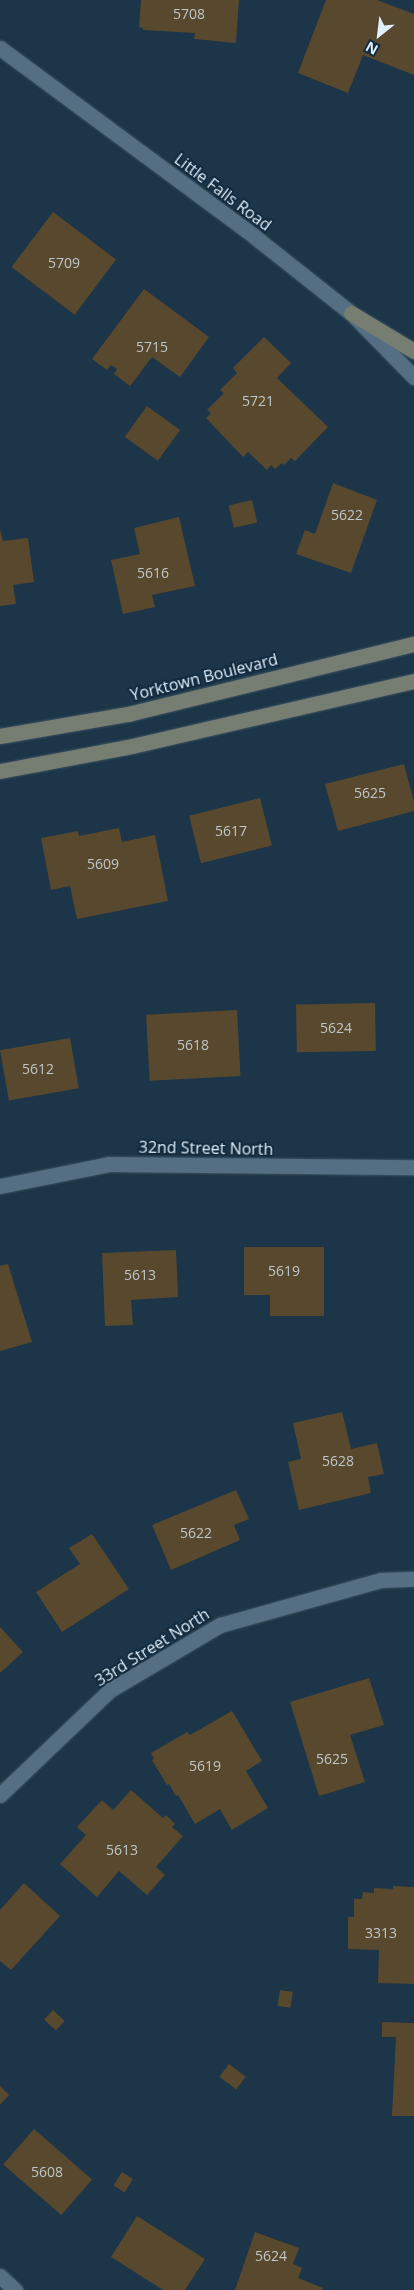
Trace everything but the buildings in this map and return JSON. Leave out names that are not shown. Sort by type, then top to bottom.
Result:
[{"type":"street","name":"Little Falls Road","points":[[0,48],[255,237],[351,313],[414,377]]},
{"type":"street","points":[[351,313],[414,350]]},
{"type":"street","name":"Yorktown Boulevard","points":[[0,736],[128,714],[414,644]]},
{"type":"street","points":[[0,771],[132,746],[414,681]]},
{"type":"street","name":"32nd Street North","points":[[0,1186],[109,1164],[414,1167]]},
{"type":"street","name":"33rd Street North","points":[[0,1795],[110,1690],[220,1625],[381,1580],[414,1579]]},
{"type":"street","points":[[0,2276],[15,2290]]}]
